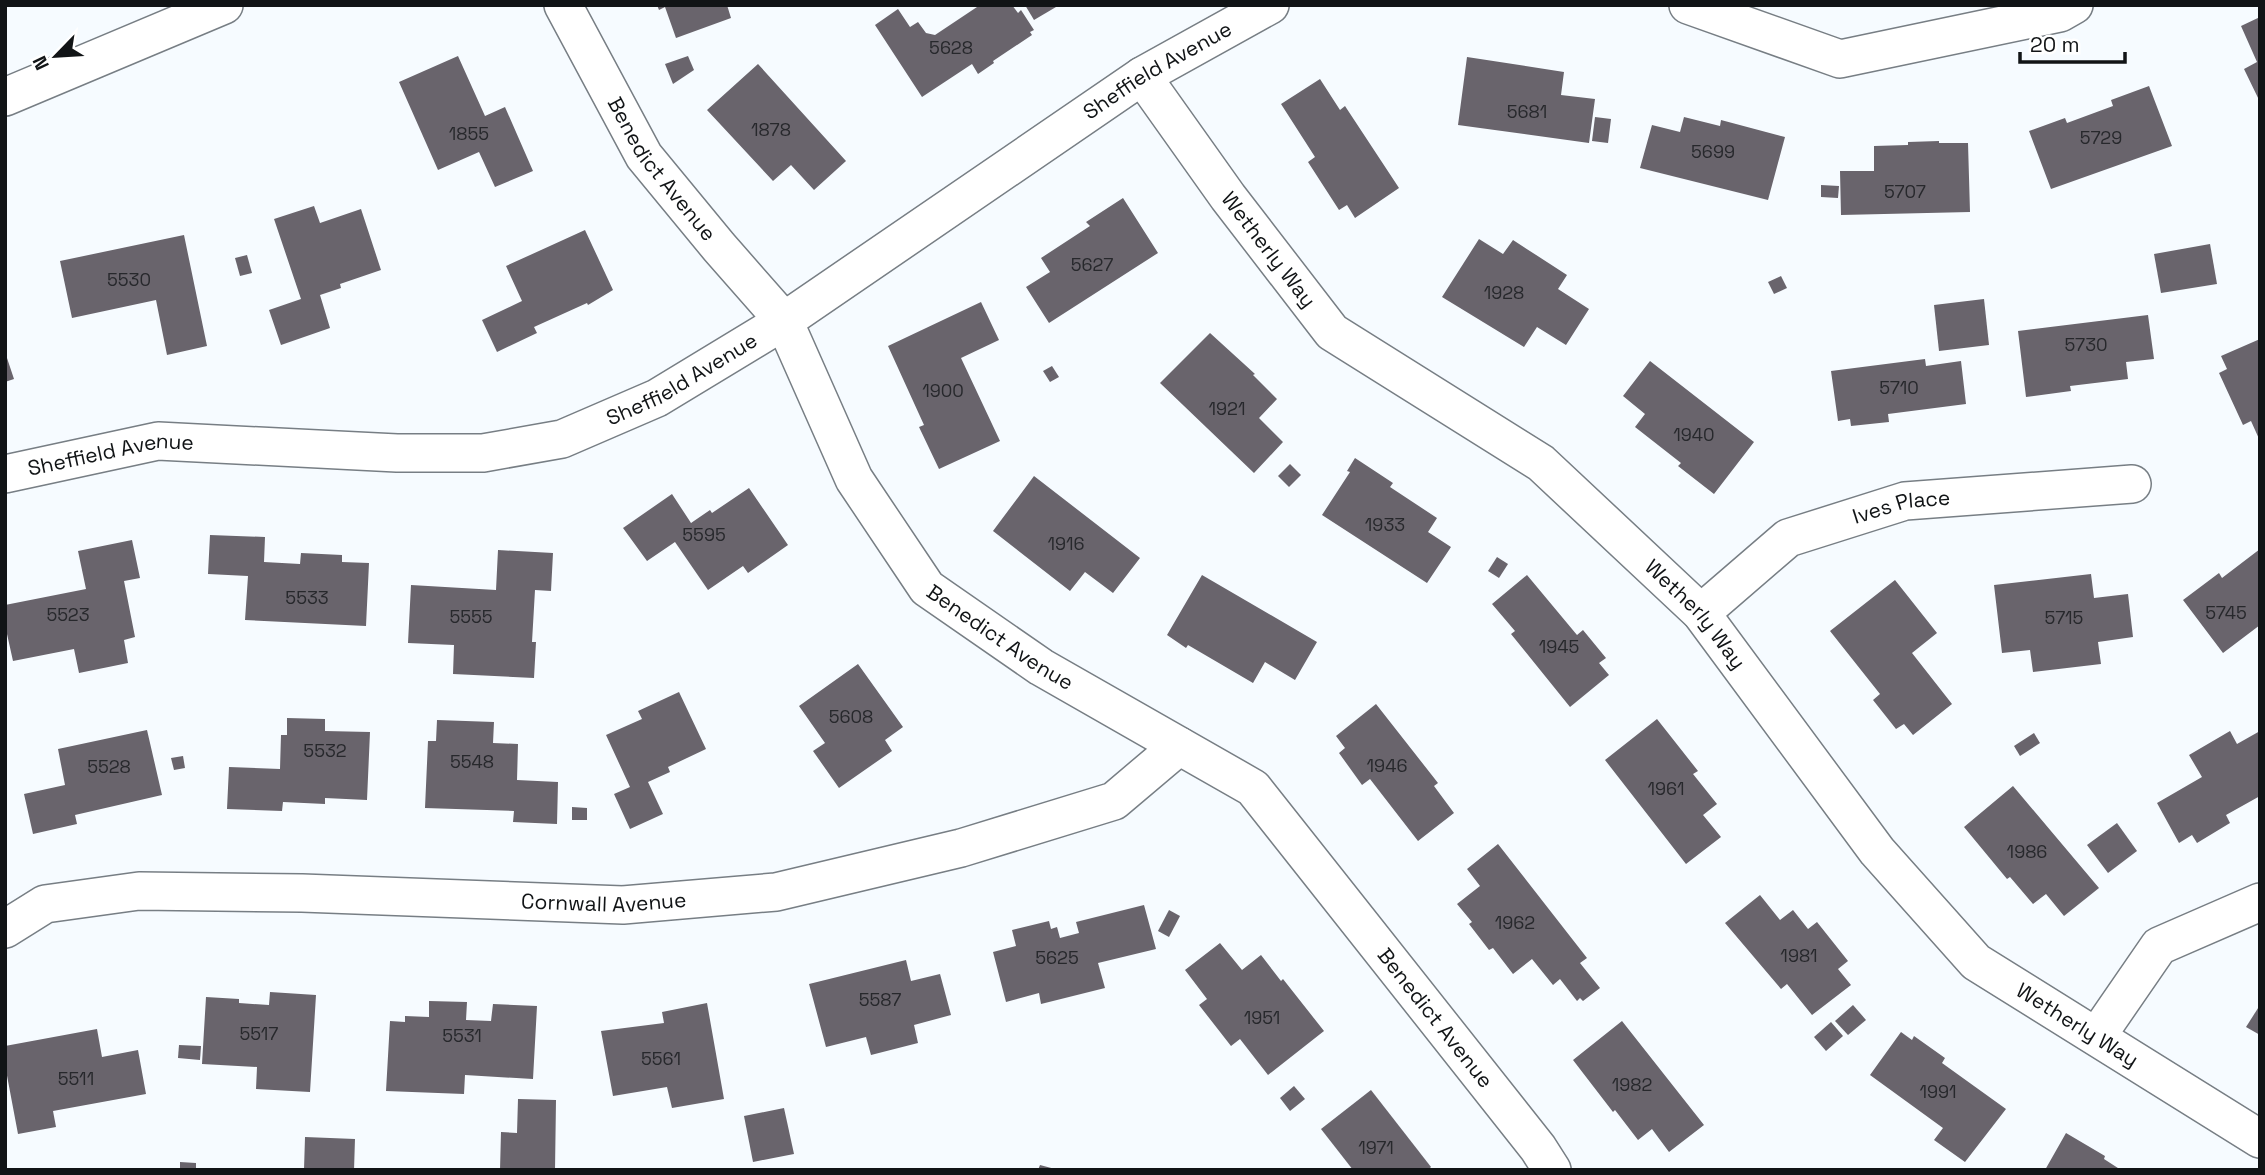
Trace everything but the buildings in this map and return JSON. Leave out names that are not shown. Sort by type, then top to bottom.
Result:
[{"type":"street","points":[[5,97],[224,5]]},
{"type":"street","name":"Benedict Avenue","points":[[563,5],[644,156],[719,247],[785,321],[854,479],[927,587],[1041,667],[1253,788],[1538,1148],[1552,1170]]},
{"type":"street","name":"Sheffield Avenue","points":[[5,474],[158,441],[397,453],[483,453],[562,439],[657,398],[785,321],[1142,76],[1270,5]]},
{"type":"street","points":[[1688,5],[1840,59],[2060,13],[2074,5]]},
{"type":"street","name":"Wetherly Way","points":[[1142,76],[1228,197],[1332,332],[1541,463],[1701,613],[1878,851],[1976,962],[2260,1139]]},
{"type":"street","name":"Ives Place","points":[[1701,613],[1788,538],[1905,501],[2132,484]]},
{"type":"street","name":"Cornwall Avenue","points":[[5,929],[45,904],[139,891],[302,892],[623,905],[776,892],[961,848],[1114,801],[1179,746]]},
{"type":"street","points":[[2097,1036],[2159,946],[2260,902]]}]
